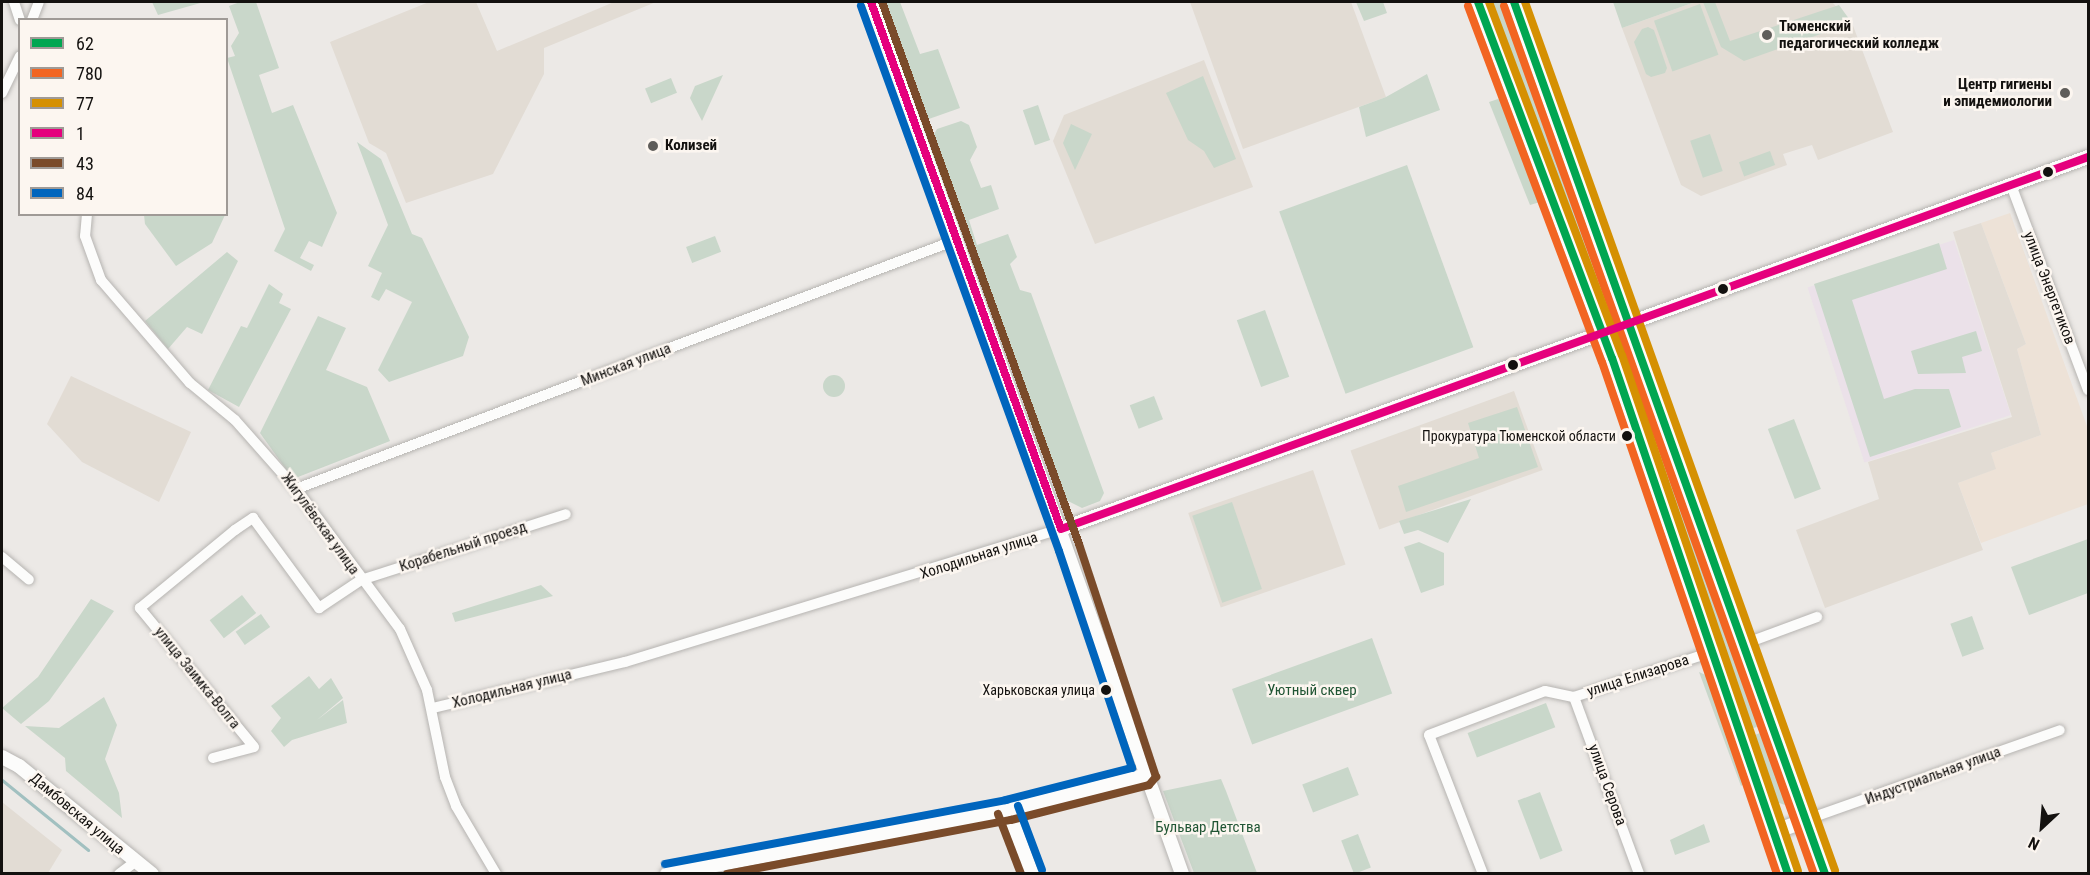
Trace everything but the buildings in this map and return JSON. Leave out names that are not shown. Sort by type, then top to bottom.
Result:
[{"type":"main road","points":[[1479,2],[1602,332],[1772,832],[1788,873]]},
{"type":"main road","points":[[1514,2],[1631,322],[1825,873]]},
{"type":"main road","points":[[1772,832],[1805,820]]},
{"type":"street","points":[[14,2],[19,18]]},
{"type":"street","points":[[33,18],[39,2]]},
{"type":"street","points":[[871,2],[1182,873]]},
{"type":"street","points":[[2,93],[18,60]]},
{"type":"street","name":"Холодильная улица","points":[[433,708],[625,662],[1061,530],[2088,157]]},
{"type":"street","name":"улица Энергетиков","points":[[2012,185],[2088,390]]},
{"type":"street","name":"Жигулёвская улица","points":[[87,216],[85,236],[101,280],[190,383],[235,420],[296,489],[407,642],[433,708],[445,777],[456,806],[496,873]]},
{"type":"street","name":"Минская улица","points":[[296,489],[956,240]]},
{"type":"street","name":"Корабельный проезд","points":[[140,608],[253,518],[319,608],[361,580],[566,514]]},
{"type":"street","points":[[2,557],[29,580]]},
{"type":"street","name":"улица Заимка-Волга","points":[[140,608],[254,747],[213,758]]},
{"type":"street","points":[[1744,644],[1817,617]]},
{"type":"street","name":"улица Елизарова","points":[[1483,873],[1429,735],[1545,691],[1574,697],[1712,652]]},
{"type":"street","name":"улица Серова","points":[[1574,697],[1639,873]]},
{"type":"street","name":"Индустриальная улица","points":[[1805,820],[2060,730]]},
{"type":"street","name":"Дамбовская улица","points":[[2,757],[19,766],[135,862],[152,873]]},
{"type":"street","points":[[667,873],[1008,810],[1146,775]]},
{"type":"street","points":[[1008,810],[1032,873]]},
{"type":"street","points":[[119,873],[135,862]]},
{"type":"shaded area","points":[[429,2],[476,2],[497,51],[614,2],[656,2],[544,48],[544,74],[493,174],[406,203],[386,153],[369,143],[330,42]]},
{"type":"shaded area","points":[[1190,2],[1351,2],[1386,97],[1243,149]]},
{"type":"shaded area","points":[[1695,2],[1832,2],[1852,23],[1893,132],[1818,160],[1812,145],[1783,154],[1787,165],[1701,196],[1681,185],[1622,28]]},
{"type":"shaded area","points":[[1204,60],[1253,187],[1095,244],[1053,141],[1064,115]]},
{"type":"shaded area","points":[[2010,213],[2088,429],[2088,504],[1981,543],[1958,483],[1995,469],[1991,453],[2041,435],[2017,349],[2026,344],[1981,223]]},
{"type":"shaded area","points":[[1981,223],[2026,344],[2017,349],[2041,435],[1991,453],[1996,469],[1958,483],[1983,550],[1825,608],[1796,530],[1879,499],[1868,462],[2012,417],[1953,232]]},
{"type":"shaded area","points":[[1954,240],[2011,415],[1864,463],[1808,288]]},
{"type":"shaded area","points":[[71,376],[191,432],[159,502],[82,462],[47,424]]},
{"type":"shaded area","points":[[1514,391],[1543,470],[1379,529],[1350,451]]},
{"type":"shaded area","points":[[1313,470],[1346,565],[1221,608],[1188,513]]},
{"type":"shaded area","points":[[2,802],[62,850],[48,873],[2,873]]},
{"type":"green space","points":[[152,2],[204,2],[158,15]]},
{"type":"green space","points":[[240,2],[256,2],[279,68],[259,75],[272,113],[293,105],[337,213],[322,247],[309,241],[300,258],[314,265],[311,271],[274,251],[285,229],[228,61],[228,58],[235,56],[231,46],[239,33],[229,6]]},
{"type":"green space","points":[[884,2],[900,2],[920,54],[938,49],[960,108],[926,120]]},
{"type":"green space","points":[[1356,2],[1383,2],[1387,13],[1364,21]]},
{"type":"green space","points":[[1487,2],[1506,2],[1614,298],[1611,305],[1605,302],[1580,235],[1559,194]]},
{"type":"green space","points":[[1613,2],[1695,2],[1622,28]]},
{"type":"green space","points":[[1703,2],[1715,2],[1730,41],[1839,5],[1852,23],[1744,61],[1721,47]]},
{"type":"green space","points":[[1700,4],[1718,55],[1672,72],[1654,21]]},
{"type":"green space","points":[[1648,27],[1654,30],[1667,68],[1665,73],[1651,77],[1646,74],[1634,42],[1642,29]]},
{"type":"green space","points":[[1427,74],[1440,110],[1366,137],[1359,107],[1386,97]]},
{"type":"green space","points":[[723,75],[702,121],[690,98],[695,86]]},
{"type":"green space","points":[[1203,76],[1236,159],[1214,168],[1204,151],[1188,140],[1166,93]]},
{"type":"green space","points":[[671,78],[677,93],[651,103],[645,88]]},
{"type":"green space","points":[[1504,97],[1540,202],[1530,205],[1489,102]]},
{"type":"green space","points":[[1038,105],[1050,140],[1035,145],[1023,110]]},
{"type":"green space","points":[[961,121],[969,125],[977,147],[970,160],[981,188],[991,185],[999,209],[969,220],[977,245],[1008,234],[1017,257],[1010,264],[1020,290],[1031,293],[1104,493],[1100,501],[1082,508],[1066,500],[933,136],[937,129]]},
{"type":"green space","points":[[1071,124],[1092,134],[1075,170],[1063,143]]},
{"type":"green space","points":[[1710,134],[1723,171],[1703,178],[1690,141]]},
{"type":"green space","points":[[357,142],[381,159],[412,234],[422,238],[469,337],[463,356],[389,382],[378,370],[412,302],[386,289],[379,301],[371,297],[382,273],[368,266],[388,225]]},
{"type":"green space","points":[[1770,151],[1775,165],[1744,176],[1739,162]]},
{"type":"green space","points":[[1407,165],[1473,347],[1346,394],[1279,212]]},
{"type":"green space","points":[[144,216],[225,216],[212,243],[176,266],[145,224]]},
{"type":"green space","points":[[715,236],[721,252],[692,263],[686,247]]},
{"type":"green space","points":[[1939,243],[1947,269],[1852,300],[1884,399],[1915,389],[1949,389],[1961,427],[1870,457],[1814,284]]},
{"type":"green space","points":[[227,252],[238,261],[202,334],[187,327],[168,349],[145,321]]},
{"type":"green space","points":[[269,284],[283,294],[279,303],[291,309],[239,407],[208,390],[241,326],[247,328]]},
{"type":"green space","points":[[1265,310],[1289,377],[1261,387],[1237,320]]},
{"type":"green space","points":[[318,316],[346,328],[326,370],[367,387],[390,441],[293,479],[260,433]]},
{"type":"green space","points":[[1976,331],[1982,351],[1962,357],[1966,373],[1918,374],[1911,351]]},
{"type":"green space","points":[[1622,353],[1630,355],[1668,453],[1762,725],[1748,730],[1619,360]]},
{"type":"green space","points":[[834,375],[842,378],[845,386],[842,394],[834,397],[826,394],[823,386],[826,378]]},
{"type":"green space","points":[[1154,396],[1163,419],[1139,429],[1130,405]]},
{"type":"green space","points":[[1517,407],[1538,467],[1406,512],[1398,486],[1479,458],[1468,423]]},
{"type":"green space","points":[[1794,419],[1821,489],[1795,499],[1768,429]]},
{"type":"green space","points":[[1471,499],[1448,543],[1418,530],[1404,534],[1399,521]]},
{"type":"green space","points":[[1232,502],[1262,589],[1222,603],[1192,516]]},
{"type":"green space","points":[[2088,539],[2088,593],[2029,615],[2011,567]]},
{"type":"green space","points":[[1419,542],[1444,553],[1444,585],[1421,593],[1404,547]]},
{"type":"green space","points":[[541,585],[553,596],[455,622],[452,613]]},
{"type":"green space","points":[[242,595],[256,613],[224,638],[210,620]]},
{"type":"green space","points":[[91,599],[114,611],[49,701],[21,724],[2,708],[38,677]]},
{"type":"green space","points":[[261,614],[270,627],[245,645],[236,632]]},
{"type":"green space","points":[[1972,616],[1984,649],[1962,657],[1950,624]]},
{"type":"green space","name":"Уютный сквер","points":[[1372,638],[1392,693],[1252,744],[1232,689]]},
{"type":"green space","points":[[1699,672],[1710,677],[1747,781],[1741,786]]},
{"type":"green space","points":[[309,676],[319,689],[331,678],[343,698],[317,720],[343,700],[347,723],[292,740],[284,747],[271,731],[281,718],[271,706]]},
{"type":"green space","points":[[104,697],[117,725],[105,759],[119,793],[122,818],[66,771],[65,758],[25,726],[59,728]]},
{"type":"green space","points":[[1546,703],[1555,727],[1477,757],[1468,733]]},
{"type":"green space","points":[[1765,731],[1789,798],[1785,805],[1777,802],[1750,737]]},
{"type":"green space","points":[[1348,767],[1359,795],[1313,813],[1302,785]]},
{"type":"green space","name":"Бульвар Детства","points":[[1221,779],[1257,873],[1194,873],[1163,791]]},
{"type":"green space","points":[[1540,792],[1563,851],[1540,859],[1518,801]]},
{"type":"green space","points":[[1704,824],[1710,842],[1675,855],[1670,840]]},
{"type":"green space","points":[[1358,834],[1371,868],[1354,874],[1341,840]]},
{"type":"waterway","points":[[2,780],[88,850]]},
{"type":"transit line","name":"1","points":[[871,2],[1061,529],[2088,157]]},
{"type":"transit line","name":"43","points":[[727,874],[1011,820],[1149,785],[1156,777],[1079,544],[882,2]]},
{"type":"transit line","name":"62","points":[[1478,2],[1612,358],[1788,874]]},
{"type":"transit line","name":"77","points":[[1489,2],[1622,355],[1798,871]]},
{"type":"transit line","name":"62","points":[[1514,2],[1825,874]]},
{"type":"transit line","name":"77","points":[[1525,2],[1835,870]]},
{"type":"transit line","name":"84","points":[[665,864],[1006,800],[1132,768],[1059,551],[861,6]]},
{"type":"transit line","name":"780","points":[[1468,6],[1602,362],[1777,874]]},
{"type":"transit line","name":"780","points":[[1504,6],[1814,874]]},
{"type":"transit line","name":"84","points":[[1018,806],[1042,870]]},
{"type":"transit line","name":"43","points":[[998,814],[1021,874]]},
{"type":"place","name":"Тюменский педагогический колледж","points":[[1767,35]]},
{"type":"place","name":"Центр гигиены и эпидемиологии","points":[[2065,93]]},
{"type":"place","name":"Колизей","points":[[653,146]]},
{"type":"place","name":"Прокуратура Тюменской области","points":[[1627,436]]},
{"type":"place","name":"Харьковская улица","points":[[1106,690]]}]
